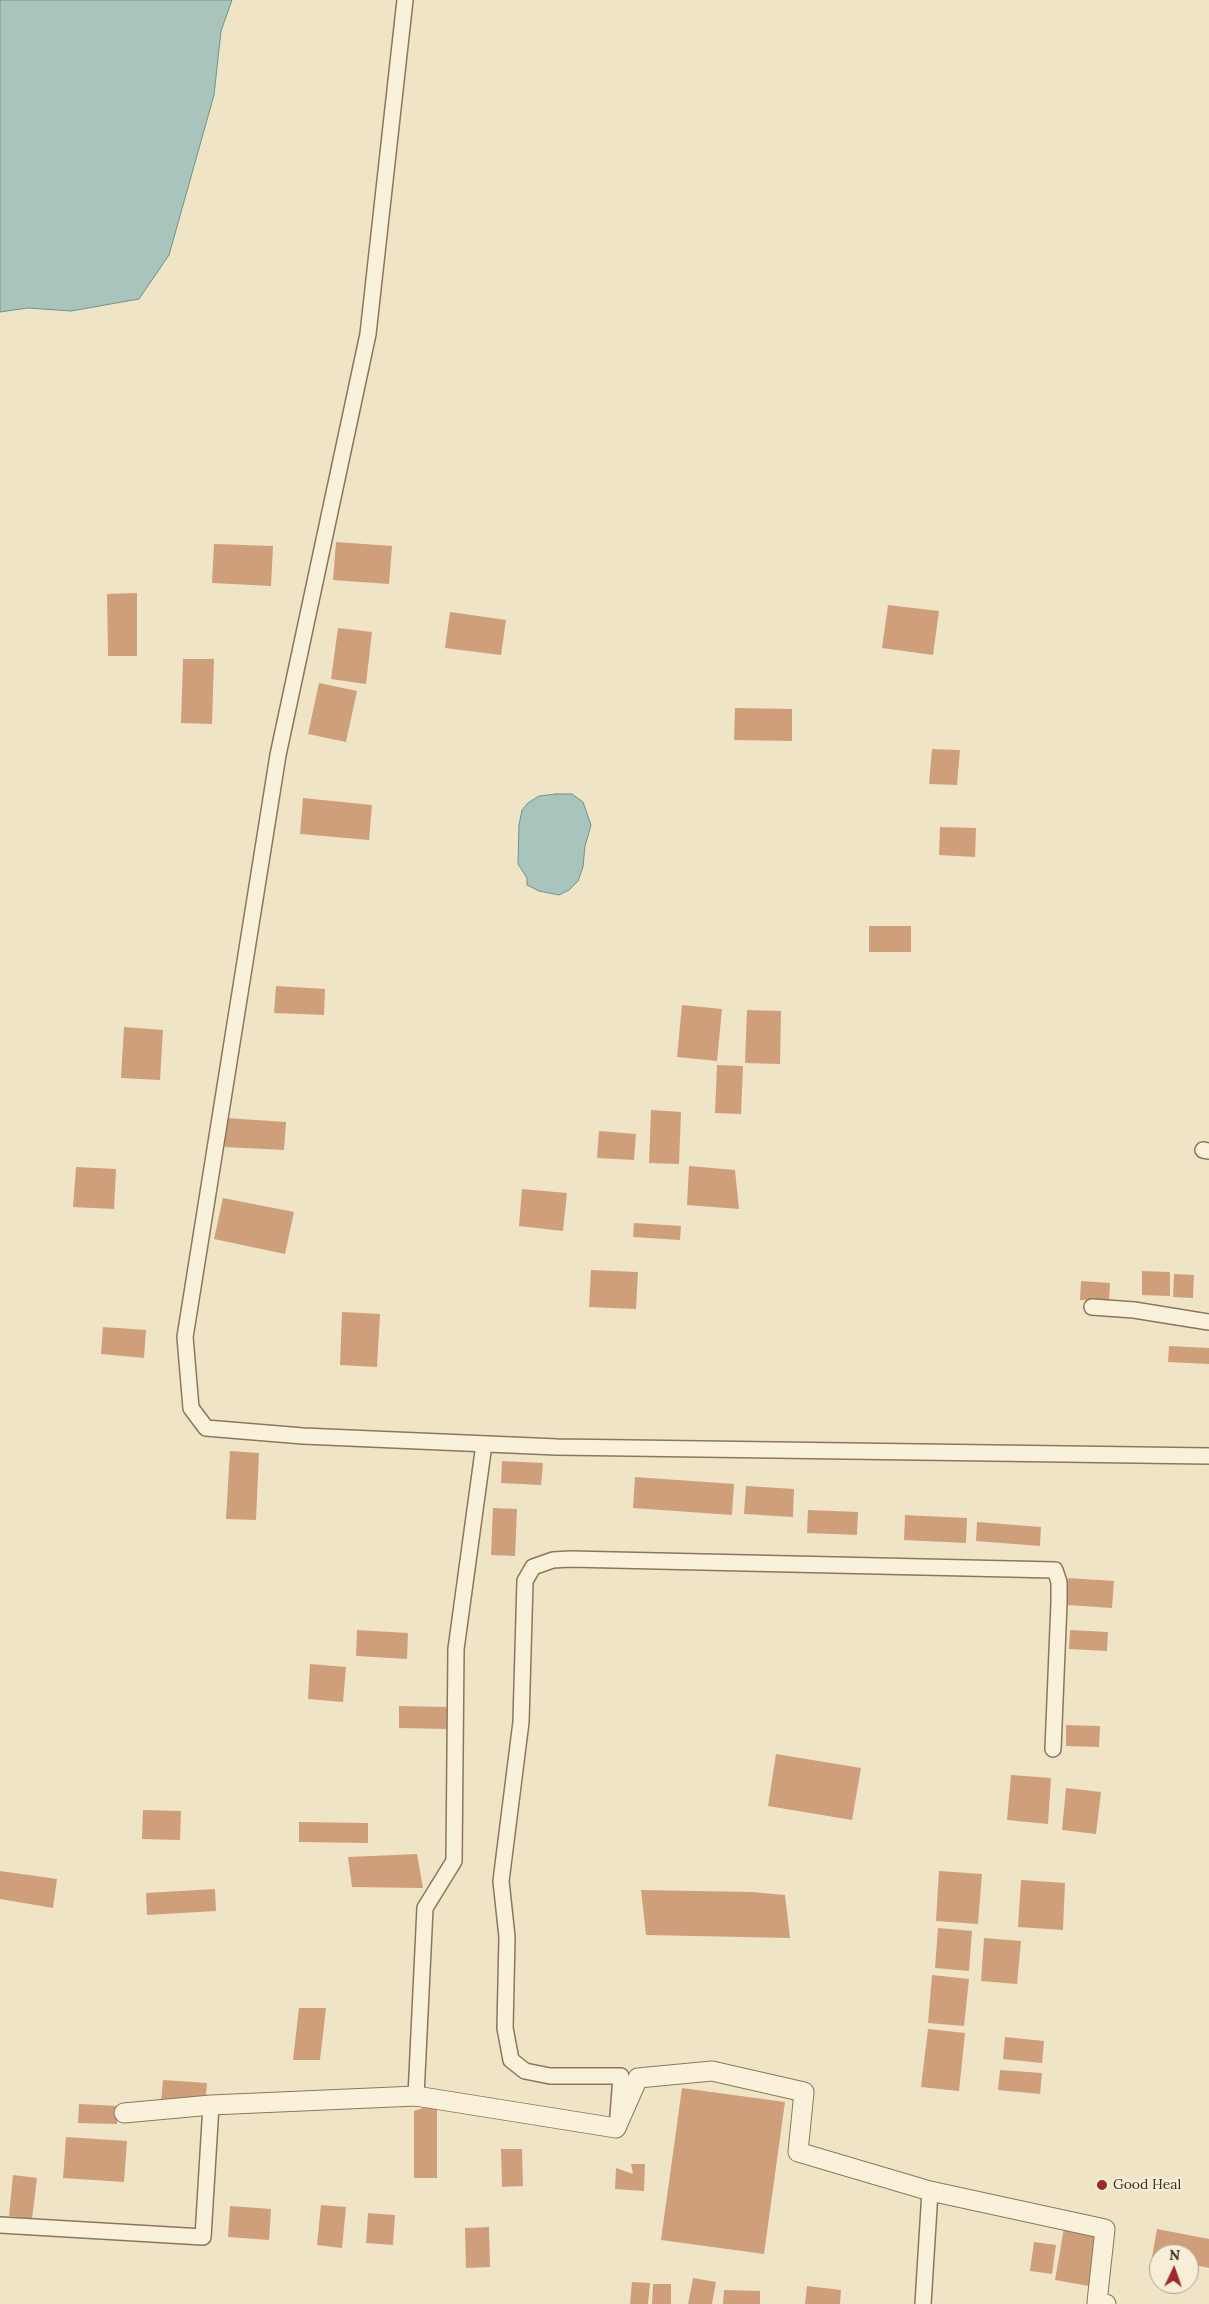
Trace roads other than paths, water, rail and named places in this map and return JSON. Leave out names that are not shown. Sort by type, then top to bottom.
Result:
[{"type":"street","points":[[405,0],[368,334],[278,755],[185,1337],[191,1408],[206,1428],[303,1436],[557,1447],[1209,1456]]},
{"type":"street","points":[[1092,1307],[1134,1310],[1209,1322]]},
{"type":"street","points":[[416,2096],[425,1908],[454,1861],[456,1648],[484,1444]]},
{"type":"street","points":[[616,2128],[622,2076],[550,2076],[525,2070],[511,2060],[505,2028],[507,1937],[501,1881],[521,1722],[525,1581],[533,1568],[553,1560],[570,1559],[1055,1570],[1059,1582],[1059,1603],[1053,1749]]},
{"type":"street","points":[[616,2128],[638,2078],[712,2071],[804,2092],[798,2152],[930,2191],[1105,2229],[1097,2302],[1106,2304]]},
{"type":"street","points":[[124,2113],[211,2105],[416,2096],[616,2128]]},
{"type":"street","points":[[0,2225],[203,2237],[211,2105]]},
{"type":"street","points":[[923,2304],[930,2191]]},
{"type":"water","points":[[0,0],[232,0],[221,31],[214,95],[169,255],[139,299],[71,311],[28,308],[0,312]]},
{"type":"water","points":[[572,794],[583,802],[591,825],[585,846],[583,867],[578,881],[569,890],[559,895],[539,891],[527,885],[527,878],[518,864],[519,825],[522,810],[528,803],[539,796]]},
{"type":"place","name":"Good Heal","points":[[1102,2185]]}]
